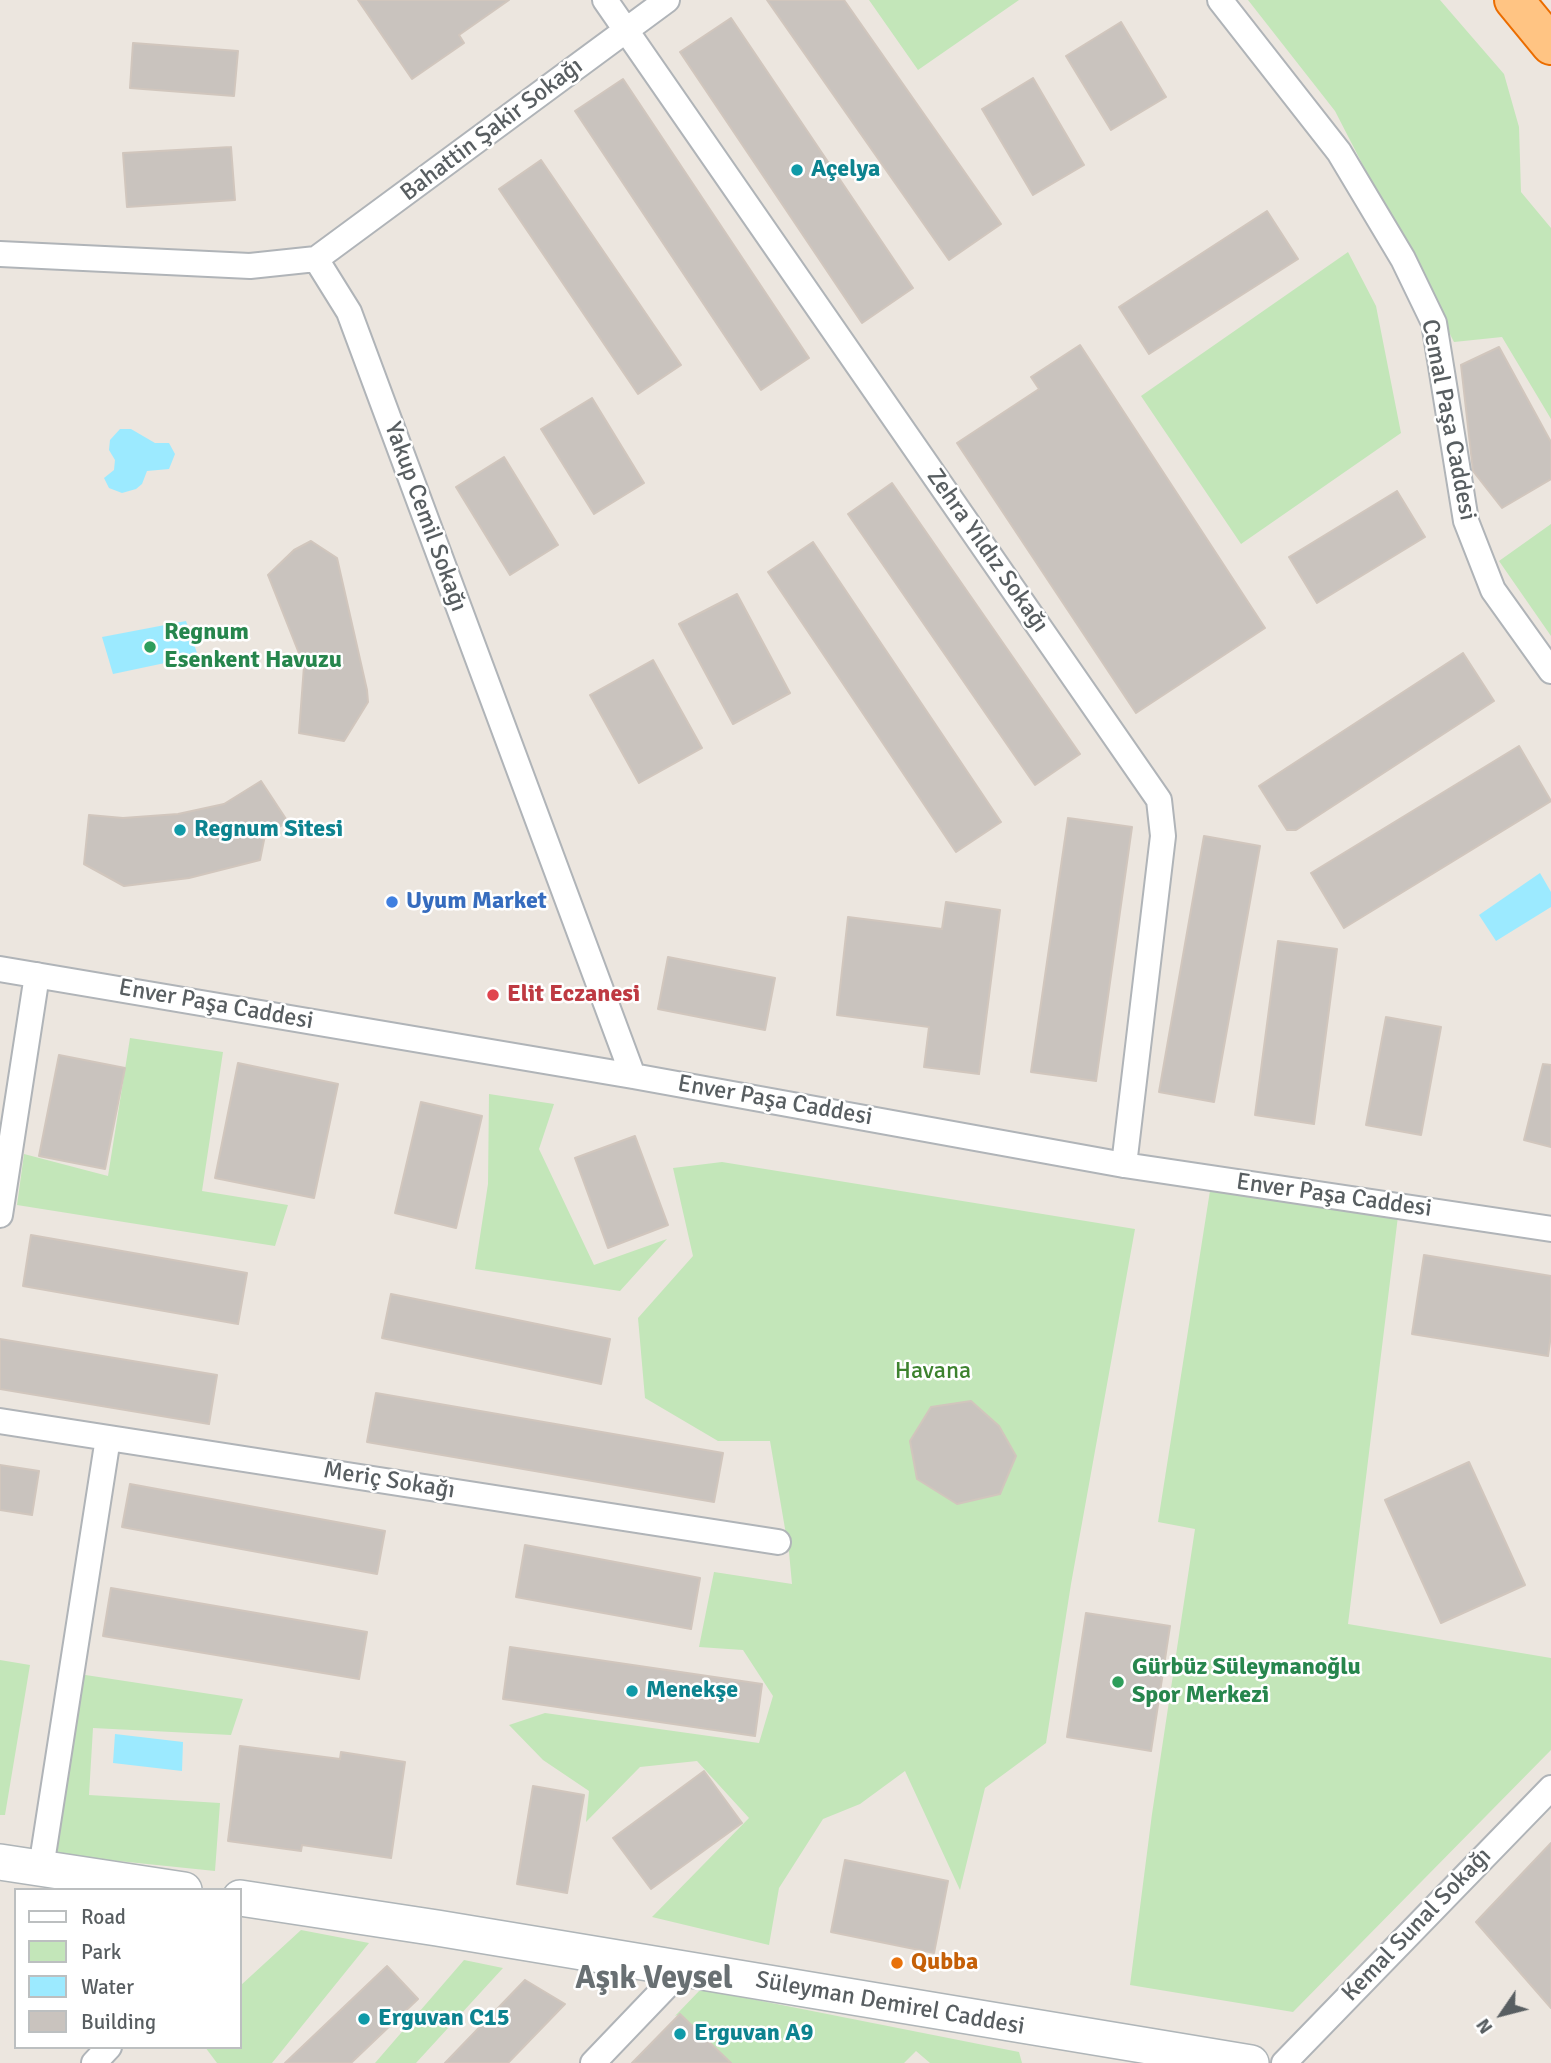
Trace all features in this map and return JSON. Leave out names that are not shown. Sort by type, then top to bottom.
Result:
[{"type":"highway","points":[[1514,0],[1551,45]]},
{"type":"main road","points":[[0,1862],[171,1888]]},
{"type":"main road","name":"Süleyman Demirel Caddesi","points":[[242,1898],[683,1969],[1173,2058],[1251,2063]]},
{"type":"street","name":"Zehra Yıldız Sokağı","points":[[605,0],[1159,800],[1163,836],[1124,1165]]},
{"type":"street","name":"Bahattin Şakir Sokağı","points":[[316,260],[667,0]]},
{"type":"street","name":"Cemal Paşa Caddesi","points":[[1220,0],[1339,152],[1403,259],[1434,323],[1466,521],[1493,590],[1551,671]]},
{"type":"street","points":[[0,254],[250,266],[316,260]]},
{"type":"street","name":"Yakup Cemil Sokağı","points":[[316,260],[349,312],[633,1076]]},
{"type":"street","name":"Enver Paşa Caddesi","points":[[0,969],[633,1076],[1124,1165],[1551,1229]]},
{"type":"street","points":[[0,1215],[37,975]]},
{"type":"street","name":"Meriç Sokağı","points":[[0,1421],[778,1542]]},
{"type":"street","points":[[41,1868],[108,1438]]},
{"type":"street","name":"Kemal Sunal Sokağı","points":[[1284,2063],[1551,1788]]},
{"type":"street","points":[[593,2063],[683,1969]]},
{"type":"street","points":[[94,2063],[107,2049]]},
{"type":"green space","points":[[869,0],[1019,0],[918,70]]},
{"type":"green space","points":[[1248,0],[1440,0],[1504,74],[1519,127],[1521,192],[1551,228],[1551,419],[1502,337],[1454,342],[1335,111]]},
{"type":"green space","points":[[1348,252],[1376,306],[1401,433],[1241,544],[1141,396]]},
{"type":"green space","points":[[1551,524],[1551,636],[1499,561]]},
{"type":"green space","points":[[130,1038],[223,1052],[202,1191],[288,1205],[275,1246],[17,1205],[24,1154],[108,1176]]},
{"type":"green space","points":[[489,1094],[554,1104],[539,1149],[594,1265],[667,1239],[620,1291],[475,1269],[488,1184]]},
{"type":"green space","name":"Havana","points":[[722,1162],[1135,1229],[1071,1584],[1046,1743],[985,1788],[960,1890],[905,1771],[860,1804],[823,1819],[779,1888],[769,1945],[652,1917],[749,1818],[697,1761],[640,1767],[586,1822],[589,1791],[543,1760],[509,1725],[545,1713],[759,1743],[773,1696],[743,1650],[699,1647],[714,1572],[792,1584],[770,1441],[718,1441],[645,1398],[638,1318],[693,1256],[673,1168]]},
{"type":"green space","points":[[1212,1178],[1399,1208],[1348,1624],[1551,1658],[1551,1750],[1293,2012],[1130,1985],[1152,1814],[1195,1529],[1158,1522]]},
{"type":"green space","points":[[0,1660],[30,1665],[5,1815],[0,1815]]},
{"type":"green space","points":[[79,1674],[243,1699],[231,1735],[93,1728],[89,1795],[220,1803],[215,1871],[50,1854]]},
{"type":"green space","points":[[301,1930],[369,1943],[272,2063],[217,2063],[206,2049],[242,2049],[242,1984]]},
{"type":"green space","points":[[464,1960],[503,1968],[416,2063],[375,2063]]},
{"type":"green space","points":[[701,1989],[1019,2052],[1022,2063],[930,2063],[916,2051],[904,2063],[711,2063],[720,2053],[680,2014],[675,2016]]},
{"type":"water","points":[[120,429],[131,429],[155,443],[169,443],[175,454],[169,469],[147,471],[142,484],[122,493],[109,488],[104,478],[114,470],[115,460],[109,450],[110,440]]},
{"type":"water","name":"Regnum Esenkent Havuzu","points":[[186,621],[198,656],[113,674],[102,637]]},
{"type":"water","points":[[1540,873],[1551,892],[1551,907],[1496,941],[1479,915]]},
{"type":"water","points":[[115,1734],[183,1742],[182,1771],[113,1763]]},
{"type":"building","points":[[358,0],[509,0],[459,35],[464,43],[412,79]]},
{"type":"building","name":"Açelya","points":[[767,0],[844,0],[1001,224],[949,260]]},
{"type":"building","name":"Açelya","points":[[731,18],[913,288],[862,323],[680,52]]},
{"type":"building","points":[[1121,22],[1166,97],[1111,130],[1066,56]]},
{"type":"building","points":[[133,43],[238,51],[234,96],[130,88]]},
{"type":"building","points":[[1033,78],[1084,165],[1033,195],[982,109]]},
{"type":"building","points":[[623,79],[809,358],[761,390],[575,111]]},
{"type":"building","points":[[231,147],[235,200],[127,207],[123,153]]},
{"type":"building","points":[[541,160],[681,365],[638,394],[499,189]]},
{"type":"building","points":[[1267,211],[1298,259],[1149,354],[1119,307]]},
{"type":"building","points":[[1080,345],[1265,628],[1136,713],[957,443],[1039,389],[1031,377]]},
{"type":"building","points":[[1499,347],[1551,442],[1551,479],[1502,508],[1473,471],[1461,365]]},
{"type":"building","points":[[592,398],[644,483],[594,514],[541,429]]},
{"type":"building","points":[[504,457],[558,545],[510,575],[456,487]]},
{"type":"building","points":[[892,483],[1080,754],[1035,785],[848,514]]},
{"type":"building","points":[[1397,491],[1425,537],[1317,603],[1289,557]]},
{"type":"building","points":[[311,541],[337,558],[367,690],[368,702],[344,741],[299,733],[304,666],[268,575],[294,550]]},
{"type":"building","points":[[813,542],[1001,822],[956,852],[768,572]]},
{"type":"building","points":[[737,594],[790,693],[733,724],[679,624]]},
{"type":"building","points":[[1463,653],[1494,701],[1296,830],[1287,830],[1259,786]]},
{"type":"building","points":[[653,660],[702,748],[639,783],[590,695]]},
{"type":"building","points":[[1519,746],[1551,801],[1344,928],[1311,873]]},
{"type":"building","name":"Regnum Sitesi","points":[[261,781],[288,822],[265,835],[260,860],[189,878],[124,886],[84,864],[89,815],[123,818],[178,814],[224,804]]},
{"type":"building","points":[[1068,818],[1132,827],[1096,1081],[1031,1072]]},
{"type":"building","points":[[1204,836],[1260,846],[1214,1102],[1159,1092]]},
{"type":"building","points":[[946,902],[1000,910],[979,1074],[924,1067],[929,1027],[837,1015],[848,917],[942,929]]},
{"type":"building","points":[[1278,941],[1337,949],[1314,1124],[1255,1115]]},
{"type":"building","points":[[668,957],[775,978],[765,1030],[658,1009]]},
{"type":"building","points":[[1386,1017],[1441,1027],[1421,1135],[1366,1125]]},
{"type":"building","points":[[59,1055],[125,1068],[105,1169],[39,1156]]},
{"type":"building","points":[[238,1063],[338,1084],[314,1198],[215,1178]]},
{"type":"building","points":[[1543,1064],[1551,1065],[1551,1147],[1524,1140]]},
{"type":"building","points":[[421,1102],[482,1116],[456,1228],[395,1213]]},
{"type":"building","points":[[635,1136],[668,1225],[608,1248],[575,1158]]},
{"type":"building","points":[[31,1235],[247,1273],[238,1324],[23,1286]]},
{"type":"building","points":[[1424,1255],[1551,1276],[1551,1335],[1548,1356],[1412,1334]]},
{"type":"building","points":[[391,1294],[610,1339],[601,1384],[382,1338]]},
{"type":"building","points":[[0,1339],[217,1375],[209,1424],[0,1389]]},
{"type":"building","points":[[376,1393],[723,1453],[714,1502],[367,1442]]},
{"type":"building","points":[[971,1401],[999,1426],[1016,1456],[1000,1494],[957,1504],[917,1479],[910,1441],[931,1407]]},
{"type":"building","points":[[1469,1462],[1525,1585],[1441,1623],[1385,1500]]},
{"type":"building","points":[[0,1465],[39,1471],[32,1515],[0,1510]]},
{"type":"building","points":[[130,1484],[385,1531],[377,1574],[122,1527]]},
{"type":"building","name":"Menekşe","points":[[525,1545],[700,1578],[691,1629],[516,1597]]},
{"type":"building","points":[[111,1588],[367,1632],[359,1679],[103,1636]]},
{"type":"building","name":"Gürbüz Süleymanoğlu Spor Merkezi","points":[[1086,1613],[1170,1626],[1151,1751],[1067,1737]]},
{"type":"building","name":"Menekşe","points":[[510,1647],[762,1684],[755,1736],[503,1699]]},
{"type":"building","points":[[240,1746],[340,1759],[341,1752],[405,1762],[391,1858],[302,1845],[301,1851],[228,1841]]},
{"type":"building","name":"Menekşe","points":[[704,1771],[742,1823],[651,1889],[613,1838]]},
{"type":"building","points":[[533,1786],[584,1795],[567,1893],[517,1884]]},
{"type":"building","points":[[1551,1843],[1551,2008],[1476,1922]]},
{"type":"building","points":[[845,1860],[948,1881],[934,1953],[831,1932]]},
{"type":"building","name":"Erguvan C15","points":[[387,1966],[418,1999],[351,2063],[285,2063]]},
{"type":"building","points":[[525,1980],[565,2004],[508,2063],[445,2063]]},
{"type":"building","name":"Erguvan A9","points":[[680,2014],[731,2063],[632,2063]]},
{"type":"place","name":"Açelya","points":[[797,170]]},
{"type":"place","name":"Regnum Esenkent Havuzu","points":[[150,647]]},
{"type":"place","name":"Regnum Sitesi","points":[[180,830]]},
{"type":"place","name":"Uyum Market","points":[[392,902]]},
{"type":"place","name":"Elit Eczanesi","points":[[493,995]]},
{"type":"place","name":"Gürbüz Süleymanoğlu Spor Merkezi","points":[[1118,1682]]},
{"type":"place","name":"Menekşe","points":[[632,1691]]},
{"type":"place","name":"Qubba","points":[[897,1963]]},
{"type":"place","name":"Erguvan C15","points":[[364,2019]]},
{"type":"place","name":"Erguvan A9","points":[[680,2034]]},
{"type":"district","name":"Aşık Veysel","points":[[654,1980]]}]
